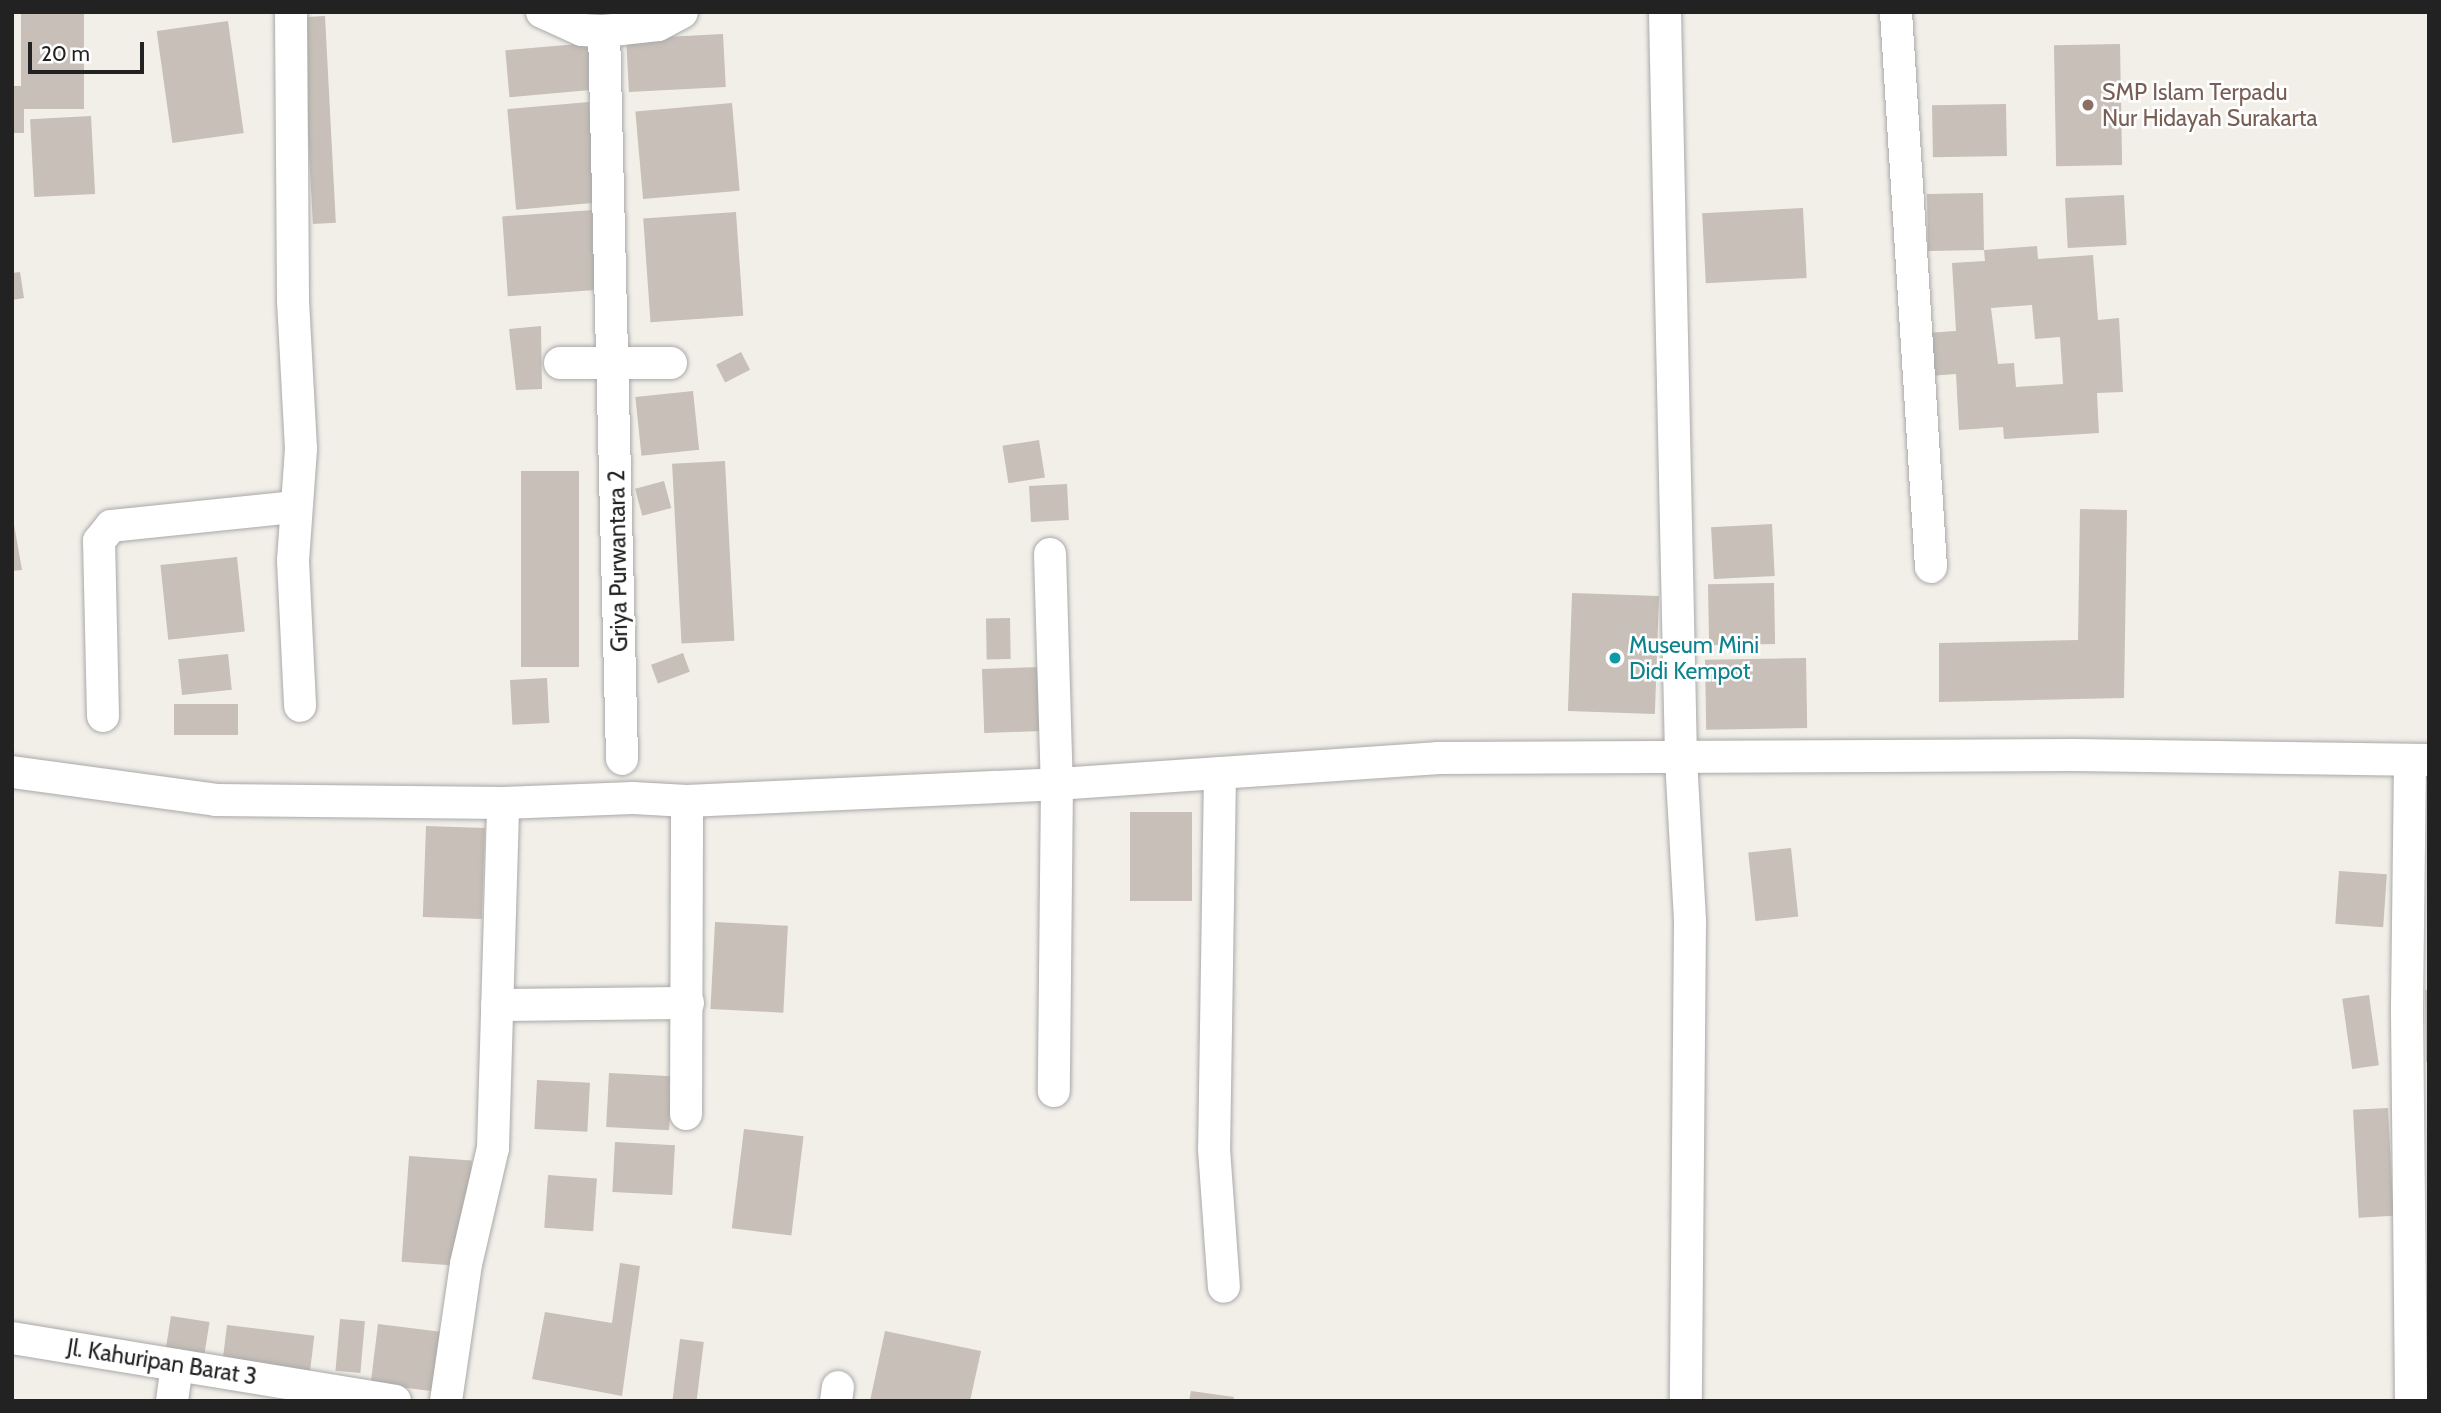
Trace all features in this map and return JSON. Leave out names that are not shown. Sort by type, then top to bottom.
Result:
[{"type":"street","points":[[291,12],[293,301],[301,449],[294,507],[300,706]]},
{"type":"street","points":[[542,12],[582,30],[604,31],[658,25],[682,12]]},
{"type":"street","points":[[1665,12],[1681,759],[1690,922],[1686,1401]]},
{"type":"street","points":[[1896,12],[1931,567]]},
{"type":"street","name":"Griya Purwantara 2","points":[[604,31],[622,759]]},
{"type":"street","points":[[561,363],[671,363]]},
{"type":"street","points":[[103,716],[99,541],[111,526],[294,507]]},
{"type":"street","points":[[1050,554],[1057,785],[1054,1091]]},
{"type":"street","points":[[12,772],[216,800],[503,803],[633,798],[687,802],[1057,785],[1438,758],[1681,759],[2087,755],[2419,760],[2407,1014],[2412,1401]]},
{"type":"street","points":[[1220,773],[1214,1149],[1224,1287]]},
{"type":"street","points":[[686,1114],[687,802]]},
{"type":"street","points":[[446,1401],[466,1264],[493,1148],[503,803]]},
{"type":"street","points":[[497,1005],[688,1003]]},
{"type":"street","name":"Jl. Kahuripan Barat 3","points":[[12,1338],[395,1401]]},
{"type":"street","points":[[172,1401],[177,1365]]},
{"type":"building","points":[[21,12],[84,12],[84,109],[21,109]]},
{"type":"building","points":[[325,16],[336,223],[313,224],[302,17]]},
{"type":"building","points":[[228,21],[244,133],[172,143],[157,31]]},
{"type":"building","points":[[723,34],[726,87],[629,92],[626,39]]},
{"type":"building","points":[[589,43],[593,90],[509,97],[505,50]]},
{"type":"building","name":"SMP Islam Terpadu Nur Hidayah Surakarta","points":[[2120,44],[2122,165],[2056,166],[2054,45]]},
{"type":"building","points":[[12,86],[24,86],[24,133],[12,133]]},
{"type":"building","points":[[589,102],[598,203],[516,210],[507,109]]},
{"type":"building","points":[[732,103],[740,191],[643,199],[635,111]]},
{"type":"building","points":[[2006,104],[2007,156],[1933,157],[1932,105]]},
{"type":"building","points":[[91,116],[95,194],[34,197],[30,119]]},
{"type":"building","points":[[1983,193],[1984,250],[1928,251],[1927,194]]},
{"type":"building","points":[[2124,195],[2127,245],[2068,248],[2065,198]]},
{"type":"building","points":[[1803,208],[1807,278],[1706,283],[1702,213]]},
{"type":"building","points":[[594,210],[600,290],[508,296],[502,216]]},
{"type":"building","points":[[736,212],[743,316],[650,322],[643,218]]},
{"type":"building","points":[[2037,246],[2038,259],[2093,255],[2098,320],[2119,318],[2123,392],[2097,393],[2099,433],[2004,439],[2003,427],[1959,430],[1956,374],[1929,376],[1926,333],[1956,331],[1952,263],[1985,261],[1984,250]],"holes":[[[2032,305],[2035,339],[2060,337],[2063,384],[2016,387],[2014,363],[1998,364],[1991,308]]]},
{"type":"building","points":[[20,272],[24,298],[12,300],[12,273]]},
{"type":"building","points":[[541,326],[542,389],[516,390],[509,329]]},
{"type":"building","points":[[741,352],[750,370],[725,383],[716,365]]},
{"type":"building","points":[[693,391],[699,450],[641,456],[635,397]]},
{"type":"building","points":[[1039,440],[1045,478],[1008,483],[1002,446]]},
{"type":"building","points":[[725,461],[734,641],[681,644],[672,464]]},
{"type":"building","points":[[521,471],[579,471],[579,667],[521,667]]},
{"type":"building","points":[[664,481],[671,508],[642,516],[635,489]]},
{"type":"building","points":[[1067,484],[1069,520],[1031,522],[1029,486]]},
{"type":"building","points":[[2080,509],[2127,510],[2124,698],[1939,702],[1939,643],[2078,640]]},
{"type":"building","points":[[12,513],[22,570],[12,571]]},
{"type":"building","points":[[1772,524],[1775,576],[1714,579],[1711,527]]},
{"type":"building","points":[[237,557],[245,632],[168,640],[160,565]]},
{"type":"building","points":[[1774,583],[1775,644],[1709,645],[1708,584]]},
{"type":"building","name":"Museum Mini Didi Kempot","points":[[1572,593],[1659,596],[1655,714],[1568,711]]},
{"type":"building","points":[[986,618],[1010,618],[1011,659],[987,659]]},
{"type":"building","points":[[683,653],[690,672],[658,683],[651,665]]},
{"type":"building","points":[[228,654],[232,690],[182,695],[178,659]]},
{"type":"building","points":[[1806,658],[1807,728],[1706,730],[1705,660]]},
{"type":"building","points":[[1040,667],[1042,731],[984,733],[982,669]]},
{"type":"building","points":[[547,678],[549,723],[512,725],[510,680]]},
{"type":"building","points":[[174,704],[238,704],[238,735],[174,735]]},
{"type":"building","points":[[1130,812],[1192,812],[1192,901],[1130,901]]},
{"type":"building","points":[[426,826],[485,828],[482,919],[423,917]]},
{"type":"building","points":[[1791,848],[1798,917],[1755,921],[1748,852]]},
{"type":"building","points":[[2339,871],[2387,874],[2383,927],[2335,924]]},
{"type":"building","points":[[715,922],[788,926],[783,1013],[710,1009]]},
{"type":"building","points":[[2425,990],[2429,990],[2429,1062],[2426,1062]]},
{"type":"building","points":[[2369,995],[2379,1065],[2352,1069],[2342,999]]},
{"type":"building","points":[[609,1073],[672,1076],[669,1130],[606,1127]]},
{"type":"building","points":[[537,1080],[590,1083],[587,1132],[534,1129]]},
{"type":"building","points":[[2388,1108],[2394,1216],[2359,1218],[2353,1110]]},
{"type":"building","points":[[744,1129],[804,1136],[791,1236],[732,1228]]},
{"type":"building","points":[[615,1142],[675,1145],[672,1195],[612,1192]]},
{"type":"building","points":[[409,1156],[472,1160],[464,1266],[402,1262]]},
{"type":"building","points":[[548,1175],[597,1178],[593,1231],[544,1228]]},
{"type":"building","points":[[620,1263],[640,1266],[622,1396],[532,1379],[545,1312],[612,1323]]},
{"type":"building","points":[[171,1316],[210,1322],[204,1356],[166,1350]]},
{"type":"building","points":[[340,1319],[365,1321],[360,1373],[335,1371]]},
{"type":"building","points":[[378,1324],[445,1332],[437,1392],[371,1384]]},
{"type":"building","points":[[227,1325],[314,1336],[310,1374],[222,1364]]},
{"type":"building","points":[[885,1331],[981,1351],[970,1401],[870,1401]]},
{"type":"building","points":[[680,1339],[704,1342],[697,1401],[672,1401]]},
{"type":"building","points":[[1191,1391],[1234,1397],[1233,1401],[1189,1401]]},
{"type":"place","name":"SMP Islam Terpadu Nur Hidayah Surakarta","points":[[2088,105]]},
{"type":"place","name":"Museum Mini Didi Kempot","points":[[1615,658]]}]
